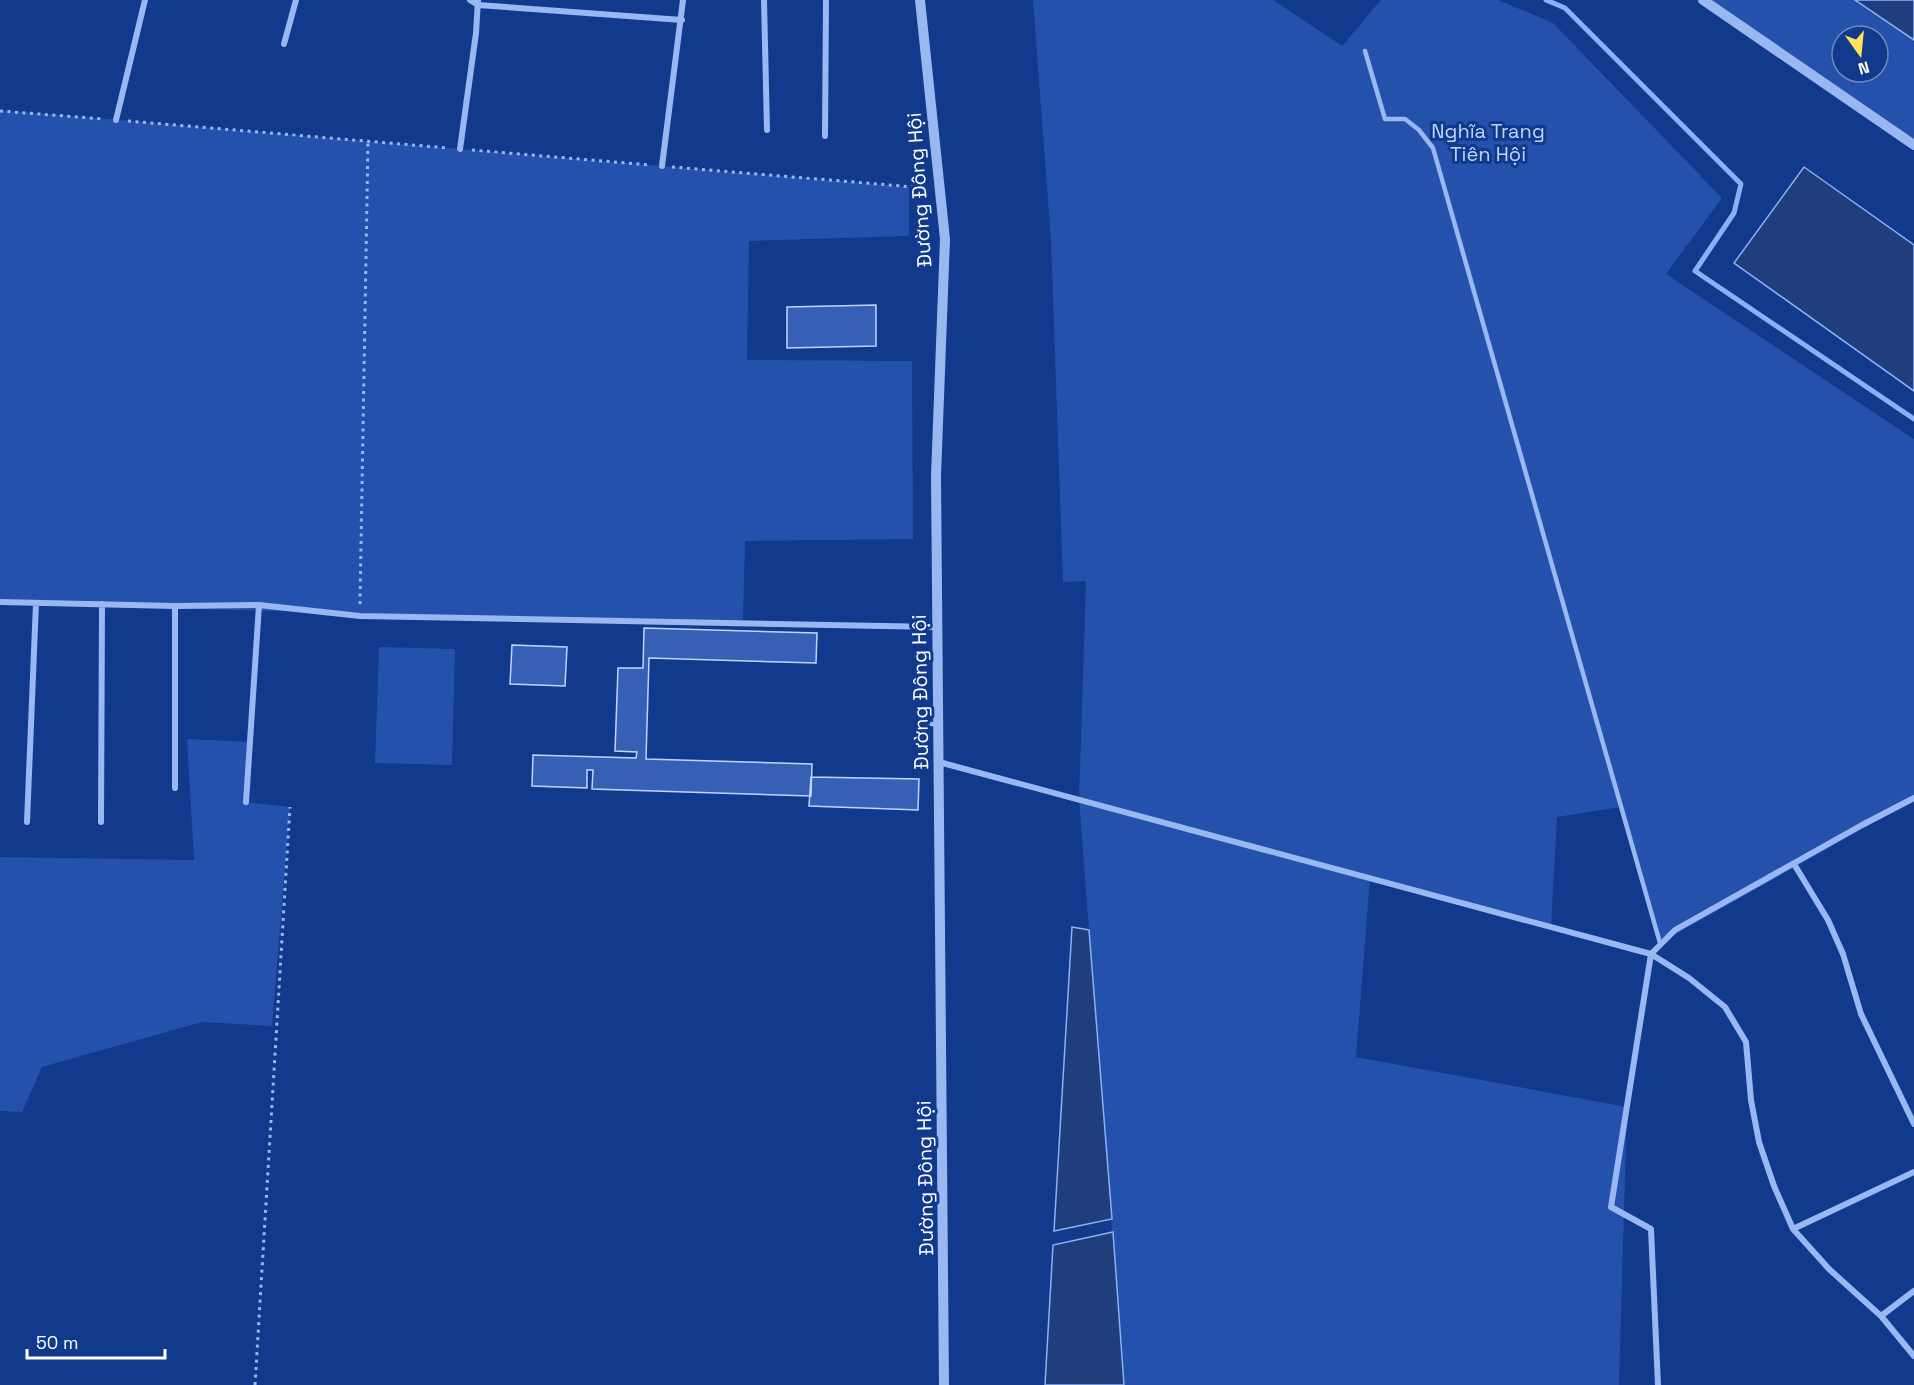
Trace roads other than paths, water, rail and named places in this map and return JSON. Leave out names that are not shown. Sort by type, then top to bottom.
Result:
[{"type":"street","points":[[116,120],[145,0]]},
{"type":"street","points":[[284,44],[296,0]]},
{"type":"street","points":[[470,0],[681,20]]},
{"type":"street","points":[[662,166],[683,0]]},
{"type":"street","points":[[764,0],[767,130]]},
{"type":"street","points":[[825,136],[826,0]]},
{"type":"street","name":"Đường Đông Hội","points":[[920,0],[945,239],[936,476],[945,1385]]},
{"type":"street","points":[[1703,0],[1914,144]]},
{"type":"street","points":[[460,149],[478,2]]},
{"type":"street","points":[[0,602],[175,606],[259,605],[360,616],[937,627]]},
{"type":"street","points":[[27,822],[36,603]]},
{"type":"street","points":[[101,822],[102,604]]},
{"type":"street","points":[[246,802],[259,605]]},
{"type":"street","points":[[175,606],[175,788]]},
{"type":"street","points":[[939,762],[1652,954],[1689,978],[1725,1007],[1746,1042],[1751,1100],[1759,1142],[1774,1186],[1793,1229],[1829,1269],[1881,1316],[1914,1356]]},
{"type":"street","points":[[1658,1385],[1652,1229],[1611,1207],[1652,954],[1660,943],[1675,930],[1914,798]]},
{"type":"street","points":[[1794,864],[1828,920],[1843,954],[1861,1014],[1914,1124]]},
{"type":"street","points":[[1793,1229],[1914,1172]]},
{"type":"street","points":[[1881,1316],[1914,1290]]},
{"type":"lane","points":[[1365,51],[1385,119],[1405,119],[1419,130],[1433,148],[1660,943]]},
{"type":"lane","points":[[922,724],[939,724]]},
{"type":"waterway","points":[[1546,0],[1565,8],[1741,184],[1734,213],[1695,271],[1914,419]]},
{"type":"park label","name":"Nghĩa Trang Tiên Hội","points":[[1488,142]]}]
